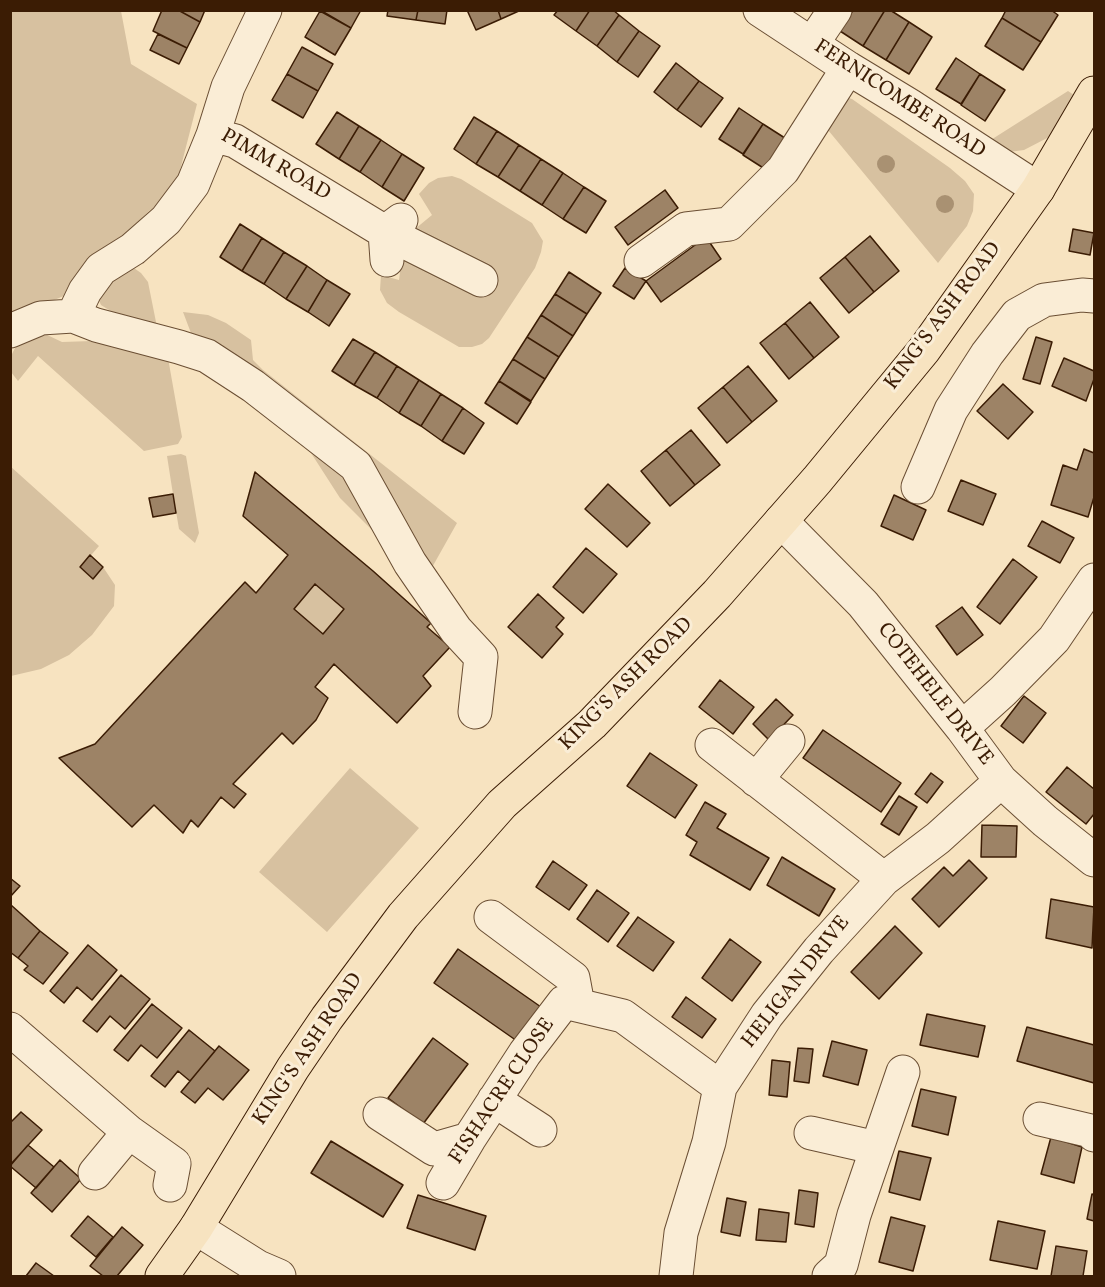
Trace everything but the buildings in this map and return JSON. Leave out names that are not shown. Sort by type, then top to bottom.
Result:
[{"type":"highway","name":"KING'S ASH ROAD","points":[[162,1276],[196,1228],[304,1051],[403,916],[502,804],[592,724],[717,594],[817,480],[924,350],[1038,189],[1095,93]]},
{"type":"street","name":"PIMM ROAD","points":[[265,10],[228,87],[213,135],[235,141],[391,237],[480,280]]},
{"type":"street","name":"FERNICOMBE ROAD","points":[[760,10],[1038,189]]},
{"type":"street","points":[[812,44],[835,10]]},
{"type":"street","points":[[641,261],[686,229],[729,224],[783,170],[848,68]]},
{"type":"street","points":[[73,316],[85,291],[101,269],[134,249],[166,220],[193,184],[213,135]]},
{"type":"street","points":[[918,487],[951,410],[987,354],[1017,315],[1044,300],[1082,295],[1095,296]]},
{"type":"street","points":[[10,331],[41,318],[73,316],[96,325],[207,356],[253,386],[356,466],[410,563],[456,630],[481,657],[475,712]]},
{"type":"street","name":"COTEHELE DRIVE","points":[[781,521],[863,604],[962,728],[1001,781],[1045,821],[1095,860]]},
{"type":"street","points":[[962,728],[1003,692],[1054,639],[1095,580]]},
{"type":"street","points":[[756,780],[788,741]]},
{"type":"street","points":[[712,746],[884,879]]},
{"type":"street","name":"HELIGAN DRIVE","points":[[676,1276],[681,1233],[709,1142],[720,1087],[767,1015],[819,950],[884,879],[938,838],[1001,781]]},
{"type":"street","points":[[491,917],[573,978],[578,1005]]},
{"type":"street","name":"FISHACRE CLOSE","points":[[443,1183],[525,1053],[564,1002],[623,1016],[720,1087]]},
{"type":"street","points":[[10,1029],[129,1132],[174,1164],[170,1185]]},
{"type":"street","points":[[829,1276],[841,1265],[854,1215],[903,1072]]},
{"type":"street","points":[[494,1100],[540,1130]]},
{"type":"street","points":[[380,1114],[434,1149],[469,1139]]},
{"type":"street","points":[[1040,1119],[1091,1131],[1095,1135]]},
{"type":"street","points":[[95,1173],[129,1132]]},
{"type":"street","points":[[812,1133],[877,1148]]},
{"type":"street","points":[[196,1228],[258,1267],[279,1276]]},
{"type":"shaded area","points":[[10,11],[121,11],[131,64],[197,104],[178,178],[162,202],[149,211],[66,295],[10,319]]},
{"type":"shaded area","points":[[1068,91],[1077,97],[1051,136],[1024,150],[1009,152],[986,143]]},
{"type":"shaded area","points":[[841,96],[852,99],[950,168],[965,181],[974,194],[973,211],[967,226],[938,263],[828,130],[827,116]]},
{"type":"shaded area","points":[[452,176],[461,179],[532,223],[543,241],[535,268],[489,338],[482,344],[472,347],[459,347],[399,312],[387,303],[380,290],[381,275],[399,280],[403,249],[415,229],[432,215],[419,194],[429,183],[438,178]]},
{"type":"shaded area","points":[[131,266],[148,282],[157,327],[117,315],[101,305],[94,290]]},
{"type":"shaded area","points":[[183,312],[208,315],[226,323],[251,340],[253,360],[263,370],[457,523],[430,571],[361,464],[194,341]]},
{"type":"shaded area","points":[[43,333],[62,342],[92,341],[168,358],[182,437],[178,444],[144,451],[38,356],[18,381],[11,372],[10,358],[18,342]]},
{"type":"shaded area","points":[[302,439],[352,485],[393,551],[340,498]]},
{"type":"shaded area","points":[[181,454],[186,456],[199,533],[195,543],[179,529],[172,488],[167,456]]},
{"type":"shaded area","points":[[10,466],[99,546],[80,568],[93,579],[103,567],[115,585],[114,606],[92,635],[69,655],[41,669],[11,676]]},
{"type":"shaded area","points":[[315,584],[344,609],[323,634],[294,609]]},
{"type":"shaded area","points":[[350,768],[419,828],[327,932],[259,872]]}]
